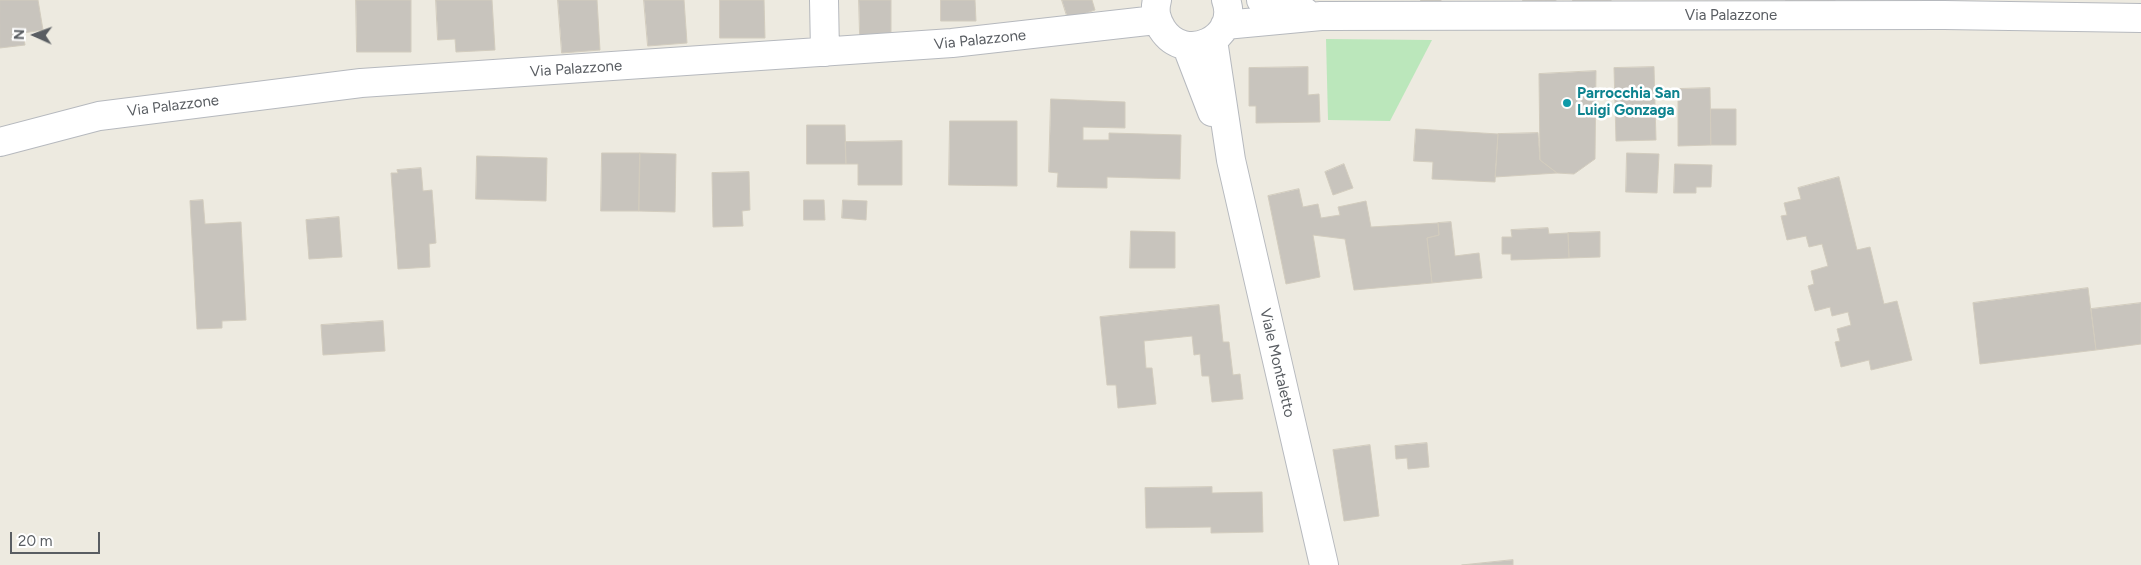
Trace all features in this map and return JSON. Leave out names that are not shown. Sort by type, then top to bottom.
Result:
[{"type":"street","points":[[824,0],[825,52]]},
{"type":"street","name":"Via Palazzone","points":[[1261,0],[1321,16]]},
{"type":"street","name":"Via Palazzone","points":[[1187,47],[1200,46],[1221,22],[1321,16],[1999,8],[2141,18]]},
{"type":"street","points":[[1156,10],[1168,38],[1187,47]]},
{"type":"street","name":"Via Palazzone","points":[[0,142],[99,116],[360,83],[952,44],[1156,10]]},
{"type":"street","name":"Viale Montaletto","points":[[1221,22],[1231,160]]},
{"type":"street","name":"Viale Montaletto","points":[[1187,47],[1231,160],[1324,565]]},
{"type":"green space","points":[[1326,39],[1432,40],[1390,121],[1328,120]]},
{"type":"building","points":[[0,0],[38,0],[43,30],[23,33],[25,45],[0,48]]},
{"type":"building","points":[[356,0],[411,0],[411,52],[357,52]]},
{"type":"building","points":[[436,0],[492,0],[495,50],[456,52],[455,39],[438,40]]},
{"type":"building","points":[[558,0],[597,0],[600,50],[562,53]]},
{"type":"building","points":[[644,0],[684,0],[687,43],[648,46]]},
{"type":"building","points":[[720,0],[764,0],[765,38],[720,38]]},
{"type":"building","points":[[859,0],[891,0],[891,34],[860,35]]},
{"type":"building","points":[[941,0],[975,0],[976,21],[941,21]]},
{"type":"building","points":[[1062,0],[1092,0],[1095,10],[1068,19]]},
{"type":"building","points":[[1421,0],[1441,0],[1440,14],[1420,13]]},
{"type":"building","points":[[1523,0],[1556,0],[1555,7],[1523,6]]},
{"type":"building","points":[[1573,0],[1611,0],[1611,8],[1573,6]]},
{"type":"building","points":[[1786,0],[1835,0],[1835,1],[1786,2]]},
{"type":"building","points":[[1308,67],[1308,95],[1319,94],[1320,122],[1256,123],[1256,106],[1249,106],[1249,68]]},
{"type":"building","points":[[1654,67],[1656,140],[1616,141],[1614,68]]},
{"type":"building","name":"Parrocchia San Luigi Gonzaga","points":[[1596,71],[1595,159],[1574,174],[1557,173],[1540,160],[1539,74]]},
{"type":"building","points":[[1710,88],[1711,145],[1678,146],[1678,89]]},
{"type":"building","points":[[1051,99],[1125,102],[1125,128],[1083,127],[1083,140],[1109,140],[1109,133],[1181,135],[1180,179],[1107,177],[1107,188],[1057,187],[1058,173],[1049,172]]},
{"type":"building","points":[[1711,109],[1736,109],[1736,145],[1711,145]]},
{"type":"building","points":[[950,121],[1017,121],[1017,186],[949,185]]},
{"type":"building","points":[[807,125],[845,125],[846,164],[807,164]]},
{"type":"building","points":[[1416,129],[1498,134],[1495,182],[1432,179],[1433,162],[1414,161]]},
{"type":"building","points":[[1538,133],[1540,160],[1557,173],[1495,177],[1498,134]]},
{"type":"building","points":[[902,141],[902,185],[858,185],[858,164],[846,164],[845,142]]},
{"type":"building","points":[[602,153],[640,153],[639,211],[601,211]]},
{"type":"building","points":[[640,153],[676,154],[675,212],[639,211]]},
{"type":"building","points":[[1627,153],[1659,154],[1657,193],[1626,192]]},
{"type":"building","points":[[477,156],[547,158],[546,201],[476,199]]},
{"type":"building","points":[[1344,164],[1353,188],[1333,195],[1325,172]]},
{"type":"building","points":[[1675,164],[1712,165],[1711,187],[1696,187],[1696,193],[1674,193]]},
{"type":"building","points":[[421,168],[423,191],[432,190],[436,243],[429,244],[430,267],[398,269],[391,173],[398,173],[397,170]]},
{"type":"building","points":[[749,172],[750,210],[742,211],[743,226],[713,227],[712,173]]},
{"type":"building","points":[[1839,177],[1857,250],[1870,247],[1884,304],[1897,301],[1912,360],[1871,370],[1869,360],[1841,367],[1835,342],[1840,341],[1837,329],[1851,325],[1848,312],[1832,316],[1830,307],[1815,311],[1808,286],[1814,284],[1811,271],[1828,266],[1822,244],[1809,247],[1806,236],[1787,240],[1781,216],[1787,215],[1784,203],[1801,199],[1798,188]]},
{"type":"building","points":[[1299,189],[1303,207],[1318,204],[1321,218],[1340,215],[1338,207],[1366,201],[1371,227],[1438,223],[1439,235],[1427,238],[1432,283],[1354,290],[1345,239],[1313,235],[1320,277],[1286,284],[1268,196]]},
{"type":"building","points":[[203,200],[205,224],[241,222],[246,320],[222,321],[222,328],[197,329],[190,201]]},
{"type":"building","points":[[804,200],[824,200],[825,220],[804,220]]},
{"type":"building","points":[[843,200],[867,201],[866,220],[842,218]]},
{"type":"building","points":[[339,217],[342,257],[309,259],[306,220]]},
{"type":"building","points":[[1451,222],[1455,256],[1479,253],[1482,278],[1432,283],[1427,238],[1439,235],[1438,223]]},
{"type":"building","points":[[1548,228],[1549,234],[1568,233],[1569,258],[1511,260],[1511,254],[1502,254],[1502,237],[1512,237],[1511,230]]},
{"type":"building","points":[[1131,231],[1175,232],[1175,268],[1130,268]]},
{"type":"building","points":[[1600,232],[1600,257],[1569,258],[1568,233]]},
{"type":"building","points":[[2088,288],[2096,350],[1980,364],[1973,303]]},
{"type":"building","points":[[2141,303],[2141,344],[2096,350],[2091,309]]},
{"type":"building","points":[[1219,305],[1223,342],[1229,342],[1233,375],[1240,374],[1243,399],[1212,402],[1209,376],[1202,376],[1200,354],[1194,355],[1192,336],[1144,341],[1146,368],[1152,368],[1156,404],[1118,408],[1116,385],[1107,385],[1100,317]]},
{"type":"building","points":[[383,321],[385,351],[323,355],[321,325]]},
{"type":"building","points":[[1427,443],[1429,467],[1408,469],[1407,458],[1396,459],[1395,446]]},
{"type":"building","points":[[1370,445],[1379,516],[1344,521],[1333,450]]},
{"type":"building","points":[[1212,487],[1212,493],[1262,492],[1263,532],[1211,533],[1211,527],[1146,528],[1145,488]]},
{"type":"building","points":[[1513,560],[1513,565],[1462,565]]},
{"type":"place","name":"Parrocchia San Luigi Gonzaga","points":[[1567,103]]}]
